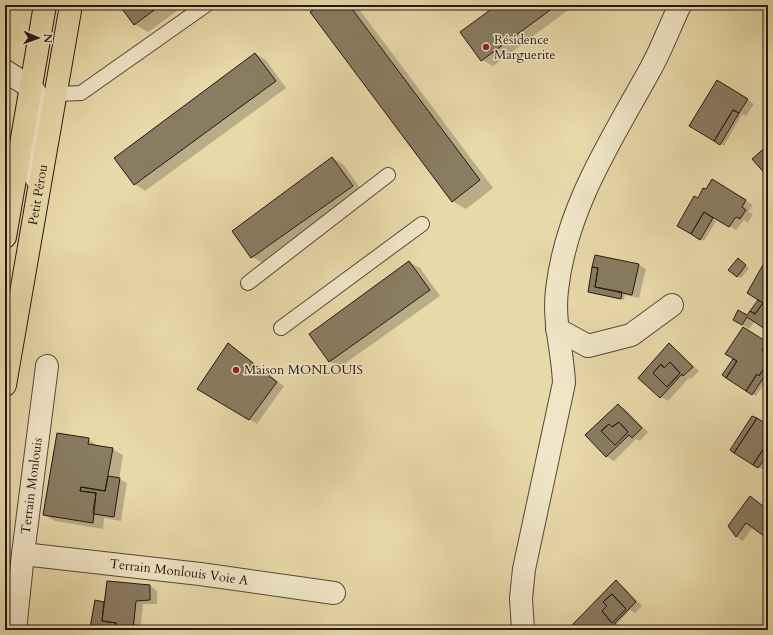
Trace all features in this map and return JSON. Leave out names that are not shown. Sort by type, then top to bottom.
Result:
[{"type":"highway","name":"Petit Pérou","points":[[5,237],[32,88],[45,5]]},
{"type":"highway","name":"Petit Pérou","points":[[5,385],[71,5]]},
{"type":"street","points":[[523,630],[521,598],[524,569],[564,383],[562,358],[559,348],[557,329],[557,291],[563,250],[583,195],[618,123],[651,67],[680,5]]},
{"type":"street","points":[[5,71],[32,88],[41,102],[35,144],[36,202]]},
{"type":"street","points":[[557,329],[588,346],[631,335],[672,305]]},
{"type":"street","name":"Terrain Monlouis","points":[[15,630],[11,604],[23,554],[47,366]]},
{"type":"street","name":"Terrain Monlouis Voie A","points":[[23,554],[200,574],[334,593]]},
{"type":"lane","points":[[55,94],[81,93],[206,5]]},
{"type":"lane","points":[[248,283],[388,175]]},
{"type":"lane","points":[[281,328],[422,224]]},
{"type":"building","points":[[119,5],[161,5],[134,25]]},
{"type":"building","points":[[319,5],[349,5],[480,180],[452,202],[310,12]]},
{"type":"building","name":"Résidence Marguerite","points":[[497,5],[557,5],[481,61],[460,32]]},
{"type":"building","points":[[255,53],[276,81],[134,185],[114,158]]},
{"type":"building","points":[[717,80],[748,99],[739,113],[733,110],[714,141],[689,126]]},
{"type":"building","points":[[733,110],[739,113],[720,145],[714,141]]},
{"type":"building","points":[[768,145],[768,177],[752,159]]},
{"type":"building","points":[[332,157],[353,186],[251,258],[232,231]]},
{"type":"building","points":[[712,179],[746,200],[742,207],[746,210],[740,219],[736,217],[729,227],[704,212],[691,234],[677,226],[694,196],[698,198],[703,188],[706,189]]},
{"type":"building","points":[[704,212],[713,218],[700,240],[691,234]]},
{"type":"building","points":[[595,255],[639,264],[632,295],[595,287],[598,268],[592,267]]},
{"type":"building","points":[[738,258],[746,265],[737,277],[728,270]]},
{"type":"building","points":[[409,261],[430,290],[329,362],[309,334]]},
{"type":"building","points":[[764,263],[768,266],[768,331],[747,317],[742,325],[733,320],[738,310],[747,315],[750,311],[755,314],[763,303],[747,293]]},
{"type":"building","points":[[592,267],[598,268],[595,287],[622,292],[621,299],[588,292]]},
{"type":"building","points":[[758,300],[763,303],[755,314],[750,311]]},
{"type":"building","points":[[743,327],[767,342],[762,350],[768,354],[768,362],[759,376],[757,374],[746,391],[726,378],[737,361],[725,354]]},
{"type":"building","name":"Maison MONLOUIS","points":[[228,343],[277,382],[249,420],[197,389]]},
{"type":"building","points":[[669,343],[693,367],[683,376],[682,374],[660,398],[638,378]],"holes":[[[670,362],[680,373],[667,387],[653,373],[661,364],[664,368]]]},
{"type":"building","points":[[733,359],[737,361],[726,378],[722,375]]},
{"type":"building","points":[[670,362],[680,373],[667,387],[653,373],[661,364],[664,368]]},
{"type":"building","points":[[768,362],[768,371],[752,395],[746,391],[757,374],[759,376]]},
{"type":"building","points":[[618,404],[642,428],[632,438],[629,435],[606,457],[585,435]],"holes":[[[619,422],[628,432],[615,445],[601,431],[609,424],[612,427]]]},
{"type":"building","points":[[752,416],[757,418],[734,453],[730,450]]},
{"type":"building","points":[[757,418],[768,425],[768,448],[767,450],[764,448],[753,465],[734,453]]},
{"type":"building","points":[[619,422],[628,432],[615,445],[601,431],[609,424],[612,427]]},
{"type":"building","points":[[57,433],[89,438],[88,444],[113,448],[105,491],[81,487],[80,491],[96,493],[93,523],[43,515]]},
{"type":"building","points":[[764,448],[767,450],[768,448],[768,454],[758,468],[753,465]]},
{"type":"building","points":[[108,476],[120,478],[114,517],[94,514],[96,493],[80,491],[81,487],[105,491]]},
{"type":"building","points":[[750,496],[768,510],[768,539],[746,523],[736,537],[728,526]]},
{"type":"building","points":[[616,580],[636,602],[615,623],[616,625],[611,630],[579,630],[573,624]],"holes":[[[612,594],[626,609],[612,623],[602,611],[607,606],[603,602]]]},
{"type":"building","points":[[107,581],[150,585],[150,600],[136,601],[133,630],[116,630],[116,623],[102,621]]},
{"type":"building","points":[[612,594],[626,609],[612,623],[602,611],[607,606],[603,602]]},
{"type":"building","points":[[95,600],[104,602],[102,621],[116,623],[116,630],[90,628]]},
{"type":"place","name":"Résidence Marguerite","points":[[486,47]]},
{"type":"place","name":"Maison MONLOUIS","points":[[236,370]]}]
